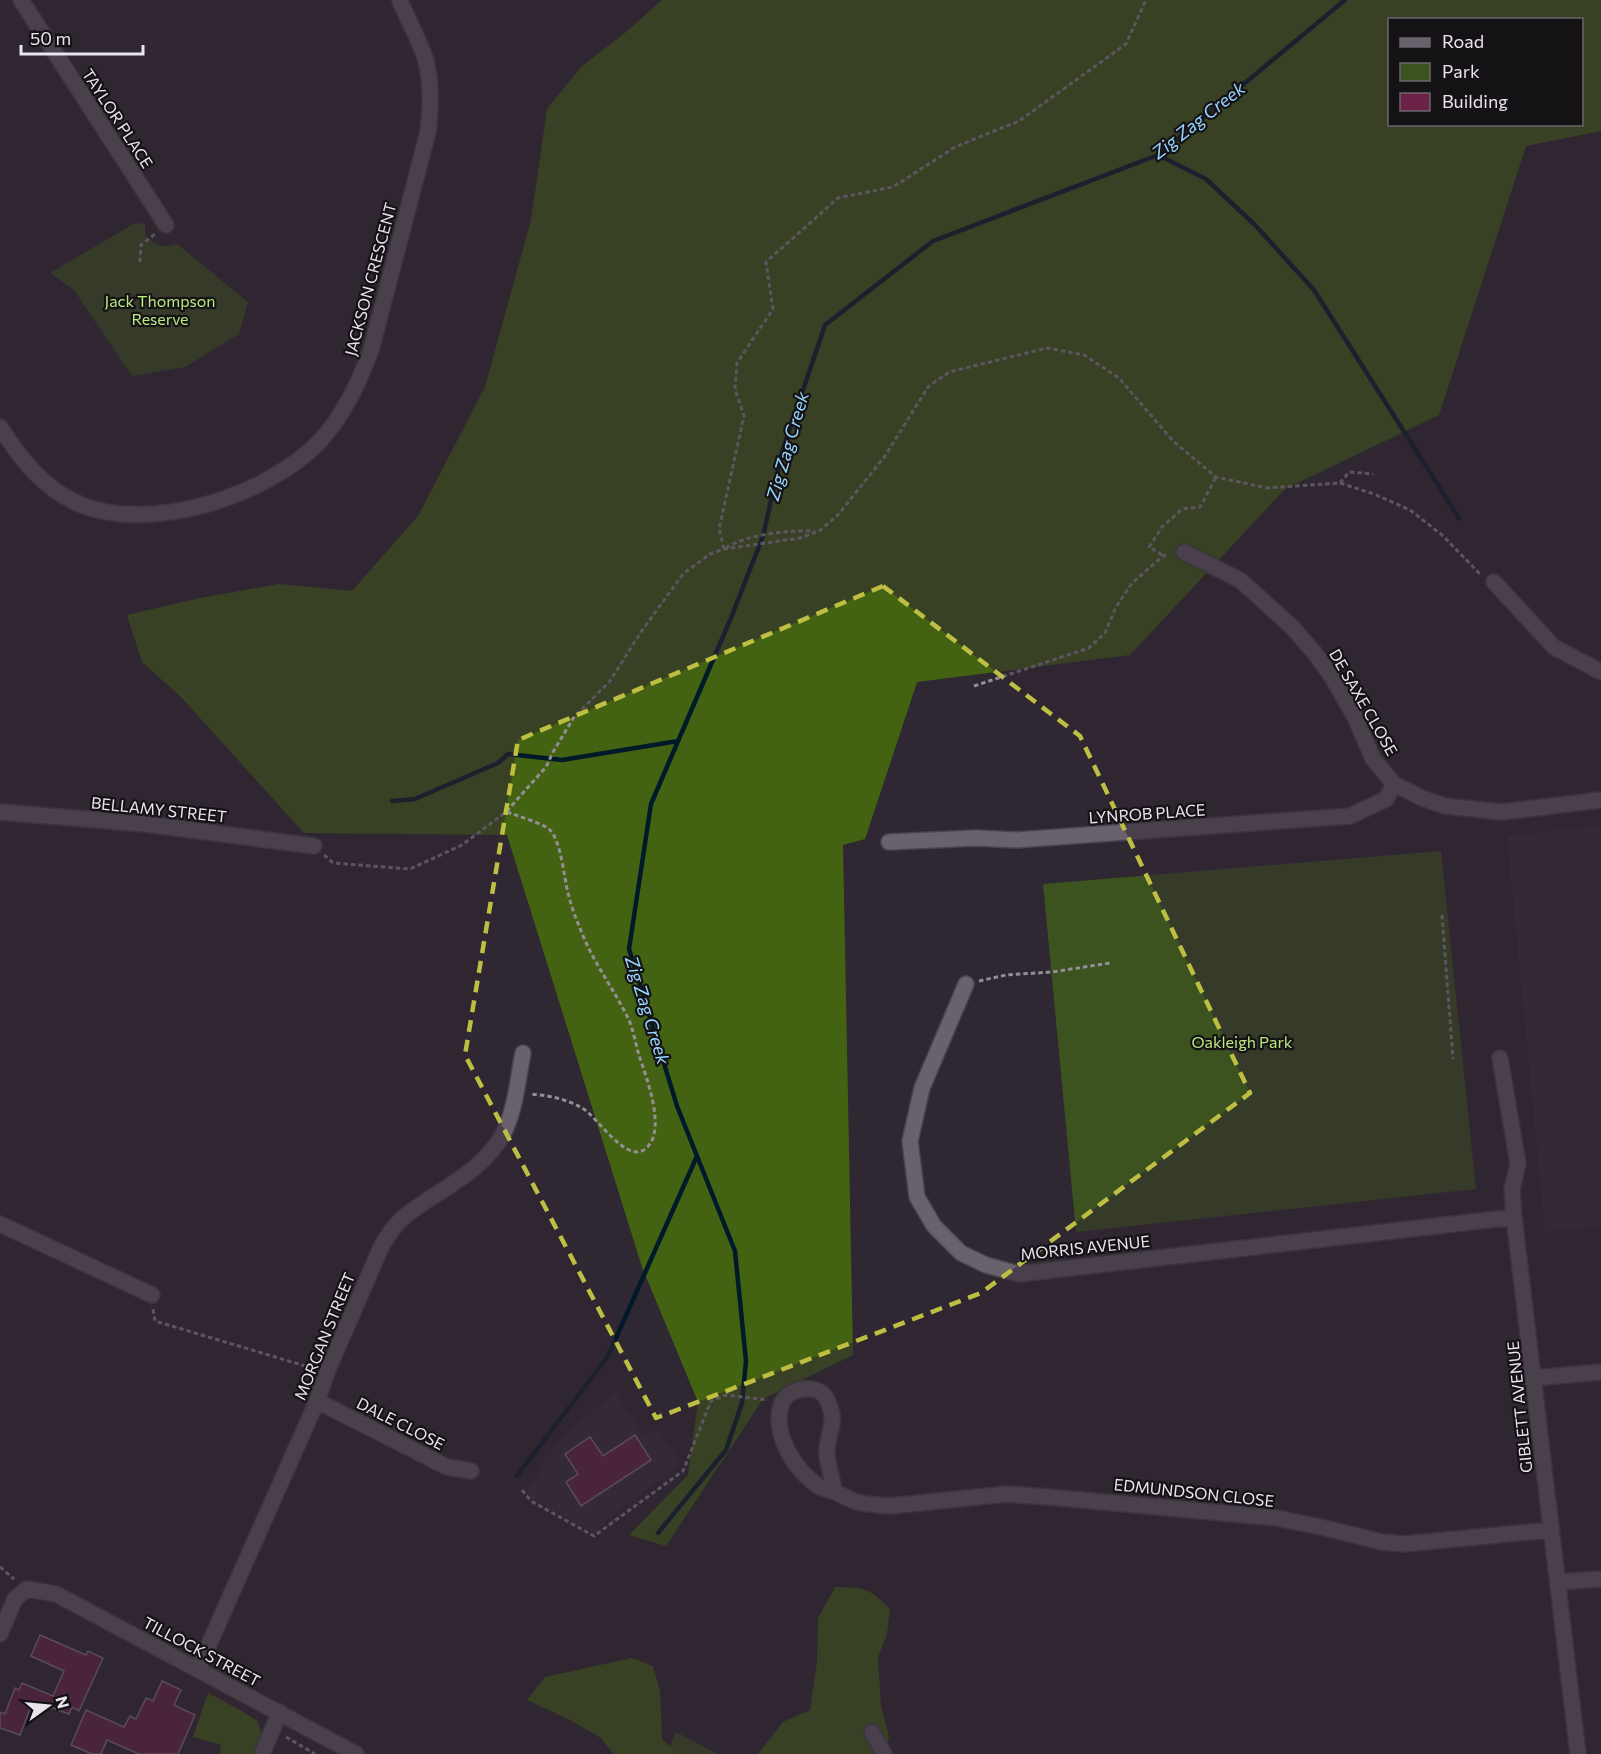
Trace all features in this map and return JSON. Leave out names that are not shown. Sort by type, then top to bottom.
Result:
[{"type":"street","name":"TAYLOR PLACE","points":[[21,0],[166,225]]},
{"type":"street","name":"JACKSON CRESCENT","points":[[0,427],[29,467],[59,493],[92,509],[111,514],[135,516],[176,512],[231,496],[279,472],[320,441],[348,402],[362,375],[371,350],[428,132],[431,90],[426,61],[400,0]]},
{"type":"street","name":"DE SAXE CLOSE","points":[[1185,552],[1240,580],[1292,627],[1332,677],[1355,717],[1373,759],[1394,783],[1422,798],[1445,806],[1502,813],[1601,800]]},
{"type":"street","points":[[1494,582],[1554,647],[1601,672]]},
{"type":"street","name":"LYNROB PLACE","points":[[889,842],[976,838],[1016,840],[1350,816],[1386,800],[1394,783]]},
{"type":"street","name":"BELLAMY STREET","points":[[0,812],[145,824],[314,846]]},
{"type":"street","name":"MORRIS AVENUE","points":[[966,984],[922,1088],[910,1141],[917,1197],[934,1226],[961,1253],[986,1264],[1019,1274],[1514,1217]]},
{"type":"street","name":"MORGAN STREET","points":[[198,1669],[318,1401],[327,1372],[382,1245],[394,1226],[405,1216],[476,1167],[500,1140],[511,1114],[523,1053]]},
{"type":"street","name":"GIBLETT AVENUE","points":[[1500,1058],[1518,1164],[1512,1190],[1514,1217],[1578,1754]]},
{"type":"street","points":[[0,1224],[152,1295]]},
{"type":"street","points":[[1534,1378],[1601,1372]]},
{"type":"street","name":"EDMUNDSON CLOSE","points":[[834,1491],[827,1454],[832,1413],[825,1395],[813,1388],[794,1391],[782,1403],[779,1422],[784,1444],[798,1465],[810,1479],[822,1488],[871,1505],[890,1506],[1007,1494],[1277,1518],[1382,1542],[1404,1544],[1550,1530]]},
{"type":"street","name":"DALE CLOSE","points":[[318,1401],[447,1467],[471,1471]]},
{"type":"street","points":[[1558,1582],[1601,1579]]},
{"type":"street","name":"TILLOCK STREET","points":[[0,1634],[15,1599],[27,1589],[56,1594],[356,1754]]},
{"type":"street","points":[[262,1754],[280,1712]]},
{"type":"street","points":[[872,1732],[884,1754]]},
{"type":"path","points":[[724,549],[719,529],[744,416],[735,389],[737,363],[773,309],[766,262],[838,198],[893,187],[955,147],[1019,121],[1126,44],[1146,0]]},
{"type":"path","points":[[140,262],[141,245],[149,239]]},
{"type":"path","points":[[314,846],[333,863],[410,868],[462,845],[506,812],[546,767],[552,752],[574,717],[610,681],[641,632],[683,574],[710,554],[724,549],[800,538],[819,531],[838,514],[885,456],[928,387],[949,372],[1047,348],[1084,355],[1119,378],[1173,441],[1216,477],[1267,488],[1340,483],[1374,494],[1410,510],[1442,535],[1484,578],[1494,582]]},
{"type":"path","points":[[1340,483],[1349,472],[1373,474]]},
{"type":"path","points":[[1163,556],[1149,547],[1162,527],[1182,509],[1200,507],[1216,477]]},
{"type":"path","points":[[724,549],[733,543],[763,536],[819,531]]},
{"type":"path","points":[[974,686],[1089,648],[1105,633],[1116,607],[1132,583],[1163,556],[1185,552]]},
{"type":"path","points":[[506,812],[549,828],[558,844],[568,894],[591,955],[628,1018],[654,1107],[653,1142],[644,1151],[636,1153],[627,1150],[581,1107],[547,1095]]},
{"type":"path","points":[[1442,915],[1453,1059]]},
{"type":"path","points":[[966,984],[1006,975],[1052,972],[1110,963]]},
{"type":"path","points":[[152,1295],[155,1321],[327,1372]]},
{"type":"path","points":[[522,1490],[531,1501],[594,1536],[683,1471],[711,1401],[726,1395],[763,1399]]},
{"type":"path","points":[[0,1567],[11,1576]]},
{"type":"highlighted area","points":[[883,586],[1080,736],[1250,1093],[981,1293],[656,1418],[465,1055],[518,740]]},
{"type":"shaded area","points":[[1601,826],[1601,1226],[1545,1232],[1507,836]]},
{"type":"shaded area","points":[[615,1393],[644,1436],[657,1428],[681,1464],[612,1515],[595,1533],[529,1497],[527,1486],[538,1475],[542,1463],[569,1431]]},
{"type":"green space","points":[[662,0],[1601,0],[1601,131],[1526,146],[1439,415],[1285,489],[1130,655],[917,682],[865,839],[843,845],[853,1355],[763,1399],[666,1546],[629,1535],[688,1475],[698,1402],[642,1267],[507,835],[304,833],[181,697],[142,662],[127,615],[200,598],[279,584],[352,591],[418,516],[485,387],[531,220],[547,109],[581,67]]},
{"type":"green space","name":"Jack Thompson Reserve","points":[[135,223],[145,224],[145,235],[156,244],[167,246],[177,244],[248,302],[239,334],[185,367],[132,376],[74,290],[50,273]]},
{"type":"green space","name":"Oakleigh Park","points":[[1441,851],[1476,1189],[1076,1232],[1043,884]]},
{"type":"green space","points":[[835,1587],[866,1590],[890,1609],[887,1634],[878,1657],[881,1706],[889,1737],[885,1754],[758,1754],[783,1722],[810,1710],[817,1662],[818,1618]]},
{"type":"green space","points":[[632,1658],[653,1666],[660,1691],[662,1740],[679,1754],[613,1754],[601,1738],[572,1721],[527,1700],[545,1677]]},
{"type":"green space","points":[[208,1693],[257,1721],[262,1734],[254,1754],[220,1754],[221,1745],[193,1737]]},
{"type":"green space","points":[[676,1732],[717,1754],[667,1754]]},
{"type":"building","points":[[635,1435],[651,1460],[581,1506],[566,1482],[578,1474],[565,1454],[590,1437],[603,1456]]},
{"type":"building","points":[[40,1635],[86,1655],[88,1651],[103,1658],[79,1711],[72,1707],[69,1714],[33,1701],[20,1735],[0,1728],[0,1712],[5,1714],[15,1688],[19,1690],[22,1683],[53,1696],[64,1671],[31,1656]]},
{"type":"building","points":[[162,1681],[181,1690],[174,1705],[195,1715],[178,1754],[139,1754],[107,1740],[101,1754],[92,1754],[71,1745],[86,1710],[124,1727],[130,1716],[136,1719],[146,1698],[153,1701]]},
{"type":"waterway","name":"Zig Zag Creek","points":[[658,1533],[726,1450],[742,1403],[746,1361],[735,1251],[677,1106],[629,949],[651,804],[731,618],[763,536],[782,452],[825,325],[933,241],[1158,155],[1345,0]]},
{"type":"waterway","points":[[1158,155],[1206,179],[1255,225],[1314,290],[1459,518]]},
{"type":"waterway","points":[[392,801],[415,799],[498,763],[508,754],[562,760],[678,741]]},
{"type":"waterway","name":"Zig Zag Creek","points":[[517,1476],[608,1356],[697,1156]]}]
